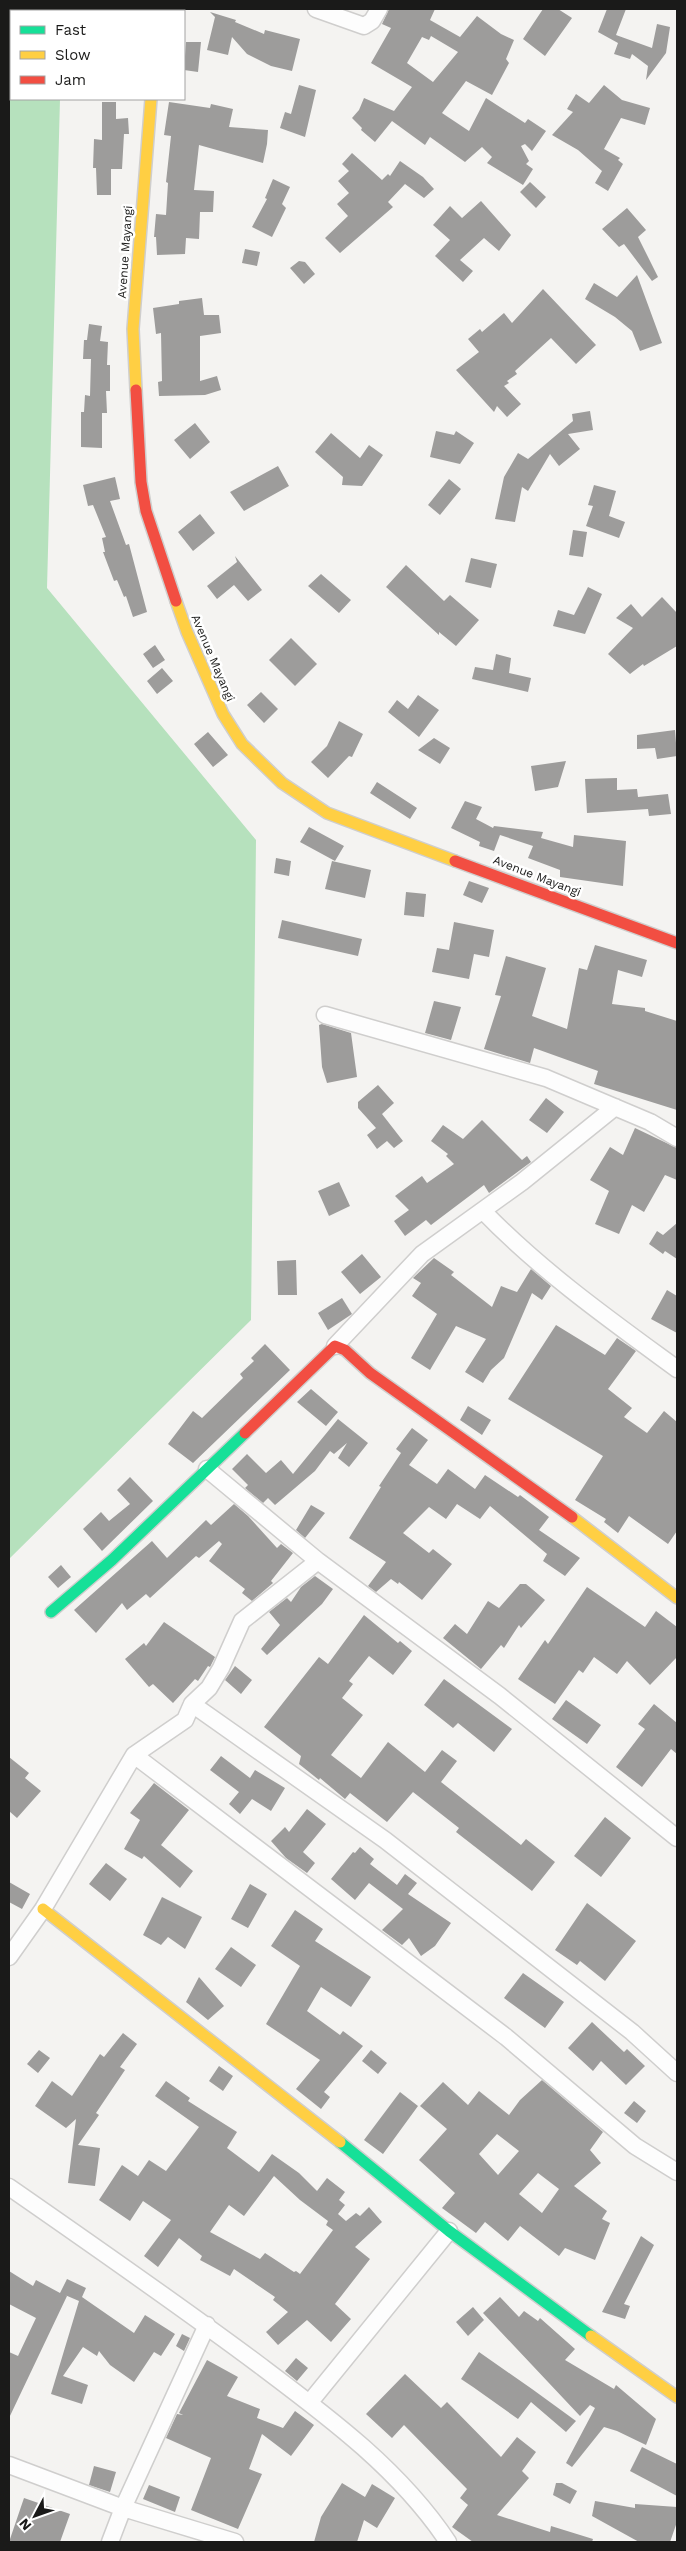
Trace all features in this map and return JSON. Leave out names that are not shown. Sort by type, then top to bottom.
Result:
[{"type":"street","points":[[316,9],[364,26],[372,21],[379,9]]},
{"type":"street","name":"Avenue Mayangi","points":[[151,100],[133,329],[141,482],[146,511],[163,566],[187,632],[222,714],[242,744],[282,783],[327,813],[676,941]]},
{"type":"street","points":[[325,1015],[546,1078],[615,1107],[677,1138]]},
{"type":"street","points":[[51,1612],[112,1560],[335,1346],[422,1254],[483,1211],[615,1107]]},
{"type":"street","points":[[483,1211],[514,1244],[677,1369]]},
{"type":"street","points":[[335,1346],[345,1350],[370,1373],[534,1488],[677,1598]]},
{"type":"street","points":[[207,1469],[318,1560],[500,1696],[677,1838]]},
{"type":"street","points":[[9,1957],[43,1909],[134,1755],[185,1720],[192,1704],[209,1688],[222,1668],[242,1621],[318,1560]]},
{"type":"street","points":[[192,1704],[384,1840],[632,2032],[677,2073]]},
{"type":"street","points":[[134,1755],[506,2037],[634,2146],[677,2172]]},
{"type":"street","points":[[43,1909],[267,2083],[449,2231],[677,2397]]},
{"type":"street","points":[[9,2187],[207,2325],[310,2402],[398,2479],[424,2508],[448,2542]]},
{"type":"street","points":[[310,2402],[449,2231]]},
{"type":"street","points":[[110,2542],[123,2508],[207,2325]]},
{"type":"street","points":[[9,2465],[123,2508],[234,2542]]},
{"type":"green space","points":[[9,9],[63,9],[10,10],[10,100],[60,100],[47,588],[256,840],[251,1320],[9,1559]]},
{"type":"building","points":[[389,9],[435,9],[430,20],[460,37],[477,16],[501,34],[514,40],[506,59],[509,63],[492,95],[466,81],[442,113],[469,131],[486,98],[525,123],[528,119],[546,131],[532,151],[525,144],[521,146],[529,161],[526,164],[533,169],[523,185],[487,163],[492,157],[482,147],[465,162],[430,137],[425,145],[392,121],[375,142],[361,130],[362,128],[352,118],[359,110],[364,98],[394,111],[412,87],[371,63],[391,28],[382,24]],"holes":[[[431,36],[458,52],[433,82],[407,63],[422,37],[429,40]]]},
{"type":"building","points":[[543,9],[558,9],[572,18],[545,56],[523,39]]},
{"type":"building","points":[[607,9],[626,9],[616,35],[652,48],[657,24],[670,27],[666,53],[646,80],[648,66],[632,54],[630,59],[614,54],[618,43],[598,32]]},
{"type":"building","points":[[210,12],[236,20],[235,22],[264,34],[265,30],[300,39],[292,71],[271,66],[247,54],[232,37],[228,55],[207,50],[215,17]]},
{"type":"building","points":[[186,42],[201,42],[198,72],[185,70]]},
{"type":"building","points":[[299,85],[316,90],[305,137],[280,128],[285,112],[291,114]]},
{"type":"building","points":[[604,85],[622,100],[650,108],[645,125],[621,118],[604,149],[620,158],[618,160],[623,164],[608,191],[595,183],[602,171],[578,150],[552,135],[573,112],[567,109],[576,94],[589,103]]},
{"type":"building","points":[[102,102],[116,102],[116,119],[128,118],[129,134],[124,134],[122,169],[111,169],[111,195],[97,195],[96,168],[93,168],[94,139],[102,140]]},
{"type":"building","points":[[169,102],[210,108],[211,104],[233,109],[229,127],[268,130],[267,144],[263,163],[199,145],[194,190],[214,191],[213,212],[200,212],[199,239],[186,238],[185,254],[157,255],[156,237],[154,237],[156,214],[166,215],[168,183],[166,182],[171,136],[164,135]]},
{"type":"building","points":[[352,153],[382,180],[388,174],[390,176],[400,161],[423,177],[434,189],[424,198],[405,184],[388,202],[393,207],[340,253],[325,238],[348,216],[337,204],[349,193],[338,181],[349,171],[342,164]]},
{"type":"building","points":[[273,179],[290,187],[282,204],[286,208],[272,237],[252,227],[267,199],[265,198]]},
{"type":"building","points":[[530,182],[546,197],[536,208],[520,192]]},
{"type":"building","points":[[481,201],[511,235],[499,251],[484,238],[460,260],[473,271],[463,282],[435,256],[450,240],[433,225],[450,206],[462,218]]},
{"type":"building","points":[[627,208],[646,230],[638,237],[658,277],[652,281],[624,244],[619,247],[602,229]]},
{"type":"building","points":[[245,249],[260,252],[257,266],[242,263]]},
{"type":"building","points":[[299,261],[305,262],[315,274],[304,284],[290,268]]},
{"type":"building","points":[[637,275],[662,343],[640,351],[632,331],[615,317],[585,299],[594,283],[617,297]]},
{"type":"building","points":[[543,289],[596,345],[576,364],[551,338],[515,371],[517,374],[507,381],[509,383],[504,386],[521,404],[507,417],[497,406],[494,412],[456,370],[479,352],[468,339],[480,329],[482,332],[504,313],[512,323]]},
{"type":"building","points":[[202,298],[204,315],[219,315],[221,333],[200,336],[200,381],[217,376],[221,390],[205,395],[159,396],[158,382],[162,381],[161,333],[156,334],[153,308],[179,304],[179,301]]},
{"type":"building","points":[[89,324],[102,326],[100,341],[108,342],[107,365],[110,365],[110,391],[106,391],[107,413],[102,413],[102,448],[81,447],[81,412],[84,412],[85,395],[90,396],[91,359],[83,359],[84,340],[87,340]]},
{"type":"building","points":[[590,411],[593,430],[568,434],[580,449],[559,466],[550,454],[528,491],[522,487],[515,522],[495,519],[504,477],[518,453],[528,459],[573,421],[572,414]]},
{"type":"building","points":[[195,423],[210,442],[190,459],[174,440]]},
{"type":"building","points":[[436,431],[454,435],[456,431],[474,443],[460,464],[430,457]]},
{"type":"building","points":[[331,433],[360,458],[369,445],[383,455],[362,486],[342,485],[343,477],[315,452]]},
{"type":"building","points":[[278,466],[289,486],[244,511],[230,492]]},
{"type":"building","points":[[115,477],[120,499],[110,501],[126,545],[129,544],[147,612],[133,617],[126,596],[124,597],[117,580],[114,581],[103,552],[105,552],[102,538],[106,537],[93,505],[88,506],[83,485]]},
{"type":"building","points":[[449,479],[461,489],[440,515],[428,505]]},
{"type":"building","points":[[594,485],[616,491],[609,516],[625,522],[619,538],[586,526],[593,506],[588,505]]},
{"type":"building","points":[[200,514],[215,533],[193,551],[178,532]]},
{"type":"building","points":[[573,530],[587,532],[583,557],[569,555]]},
{"type":"building","points":[[235,556],[262,590],[248,601],[234,585],[217,599],[207,586],[237,562]]},
{"type":"building","points":[[471,558],[497,564],[491,588],[465,582]]},
{"type":"building","points":[[406,565],[444,601],[450,595],[479,620],[456,646],[439,632],[439,635],[386,587]]},
{"type":"building","points":[[321,574],[351,600],[339,613],[308,586]]},
{"type":"building","points":[[588,587],[602,594],[585,634],[553,626],[558,610],[574,615]]},
{"type":"building","points":[[662,597],[677,613],[677,646],[644,666],[643,664],[630,674],[608,654],[633,628],[616,618],[631,604],[642,617]]},
{"type":"building","points":[[291,638],[317,664],[295,686],[269,660]]},
{"type":"building","points":[[155,645],[165,660],[153,668],[143,654]]},
{"type":"building","points":[[496,654],[511,658],[509,673],[531,678],[528,692],[472,679],[475,667],[493,670]]},
{"type":"building","points":[[162,668],[173,681],[157,694],[147,681]]},
{"type":"building","points":[[261,692],[278,709],[264,723],[247,705]]},
{"type":"building","points":[[418,695],[439,710],[419,737],[388,712],[397,700],[408,709]]},
{"type":"building","points":[[339,721],[363,734],[352,757],[349,756],[328,778],[311,762],[327,746]]},
{"type":"building","points":[[675,730],[677,756],[657,759],[655,748],[637,749],[637,735]]},
{"type":"building","points":[[208,732],[228,755],[213,767],[194,744]]},
{"type":"building","points":[[434,738],[450,748],[440,764],[418,750]]},
{"type":"building","points":[[566,761],[558,787],[535,791],[531,766]]},
{"type":"building","points":[[617,778],[617,790],[637,789],[638,797],[668,794],[671,814],[649,816],[648,809],[587,813],[585,779]]},
{"type":"building","points":[[377,782],[417,808],[410,819],[370,793]]},
{"type":"building","points":[[465,801],[482,807],[476,819],[493,828],[494,826],[543,832],[541,838],[573,847],[574,835],[626,841],[623,886],[560,877],[560,870],[528,858],[533,846],[500,835],[494,851],[479,846],[480,842],[451,828]]},
{"type":"building","points":[[309,827],[344,846],[335,861],[300,842]]},
{"type":"building","points":[[276,858],[291,861],[289,876],[274,873]]},
{"type":"building","points":[[332,861],[371,870],[365,898],[325,889]]},
{"type":"building","points":[[469,881],[489,888],[482,903],[463,895]]},
{"type":"building","points":[[406,892],[426,894],[424,917],[404,915]]},
{"type":"building","points":[[282,920],[362,939],[358,956],[278,938]]},
{"type":"building","points":[[454,922],[494,930],[489,957],[474,954],[469,979],[432,972],[437,948],[449,950]]},
{"type":"building","points":[[595,945],[647,960],[642,977],[618,970],[612,1004],[645,1008],[645,1011],[677,1021],[677,1110],[594,1084],[598,1071],[534,1048],[530,1063],[484,1049],[501,996],[495,995],[506,956],[546,968],[532,1016],[567,1029],[579,968],[587,970]]},
{"type":"building","points":[[434,1001],[461,1007],[451,1040],[425,1033]]},
{"type":"building","points":[[322,1024],[351,1033],[357,1077],[327,1083],[322,1067],[319,1025]]},
{"type":"building","points":[[378,1085],[394,1103],[382,1114],[403,1141],[394,1148],[387,1141],[377,1149],[367,1135],[376,1128],[358,1108],[358,1102]]},
{"type":"building","points":[[546,1098],[564,1112],[547,1133],[529,1120]]},
{"type":"building","points":[[482,1120],[522,1160],[527,1156],[531,1162],[489,1193],[484,1185],[431,1225],[426,1220],[405,1236],[394,1221],[409,1210],[395,1196],[422,1176],[427,1183],[454,1164],[446,1156],[448,1154],[431,1141],[443,1125],[463,1139]]},
{"type":"building","points":[[635,1128],[677,1148],[677,1180],[665,1175],[644,1212],[632,1205],[619,1234],[595,1224],[609,1191],[590,1180],[610,1147],[623,1155]]},
{"type":"building","points":[[339,1182],[350,1206],[329,1216],[318,1191]]},
{"type":"building","points":[[677,1223],[677,1259],[665,1251],[663,1254],[649,1244],[657,1231],[663,1235]]},
{"type":"building","points":[[362,1254],[381,1277],[360,1294],[341,1272]]},
{"type":"building","points":[[434,1258],[454,1272],[451,1275],[492,1307],[501,1286],[517,1292],[531,1269],[551,1286],[542,1300],[532,1293],[504,1358],[491,1370],[483,1383],[465,1372],[486,1339],[456,1326],[430,1370],[411,1358],[437,1314],[412,1296],[421,1283],[413,1278]]},
{"type":"building","points":[[296,1260],[297,1295],[278,1295],[277,1261]]},
{"type":"building","points":[[667,1290],[677,1296],[677,1333],[651,1319]]},
{"type":"building","points":[[342,1298],[352,1314],[328,1330],[318,1313]]},
{"type":"building","points":[[556,1325],[605,1355],[617,1338],[636,1351],[608,1389],[632,1408],[624,1417],[647,1433],[664,1411],[677,1422],[677,1531],[668,1544],[629,1516],[618,1533],[604,1522],[606,1519],[575,1500],[603,1456],[508,1399]]},
{"type":"building","points":[[265,1344],[290,1370],[193,1463],[168,1444],[193,1411],[202,1418],[243,1378],[240,1374],[254,1361],[251,1358]]},
{"type":"building","points":[[311,1389],[338,1412],[326,1426],[297,1402]]},
{"type":"building","points":[[468,1406],[491,1420],[482,1435],[460,1420]]},
{"type":"building","points":[[338,1419],[368,1443],[349,1467],[338,1458],[347,1443],[334,1454],[330,1451],[315,1471],[275,1505],[268,1498],[263,1503],[245,1488],[248,1485],[232,1469],[247,1454],[266,1473],[281,1460],[293,1474]]},
{"type":"building","points":[[412,1428],[428,1440],[409,1465],[437,1484],[448,1469],[475,1489],[485,1475],[518,1497],[520,1495],[549,1517],[539,1530],[580,1558],[565,1576],[543,1561],[547,1554],[490,1506],[480,1519],[457,1504],[446,1519],[429,1507],[403,1533],[429,1553],[433,1549],[452,1564],[422,1600],[399,1582],[398,1584],[391,1579],[376,1592],[368,1586],[386,1562],[349,1538],[381,1487],[379,1486],[401,1453],[396,1449]]},
{"type":"building","points":[[130,1477],[153,1501],[102,1551],[83,1529],[101,1512],[109,1521],[130,1504],[117,1490]]},
{"type":"building","points":[[234,1504],[248,1516],[277,1548],[281,1544],[293,1553],[271,1581],[273,1583],[252,1601],[242,1593],[245,1589],[209,1561],[222,1544],[219,1541],[199,1558],[196,1556],[150,1598],[146,1594],[127,1610],[122,1603],[96,1633],[74,1610],[152,1541],[167,1558],[206,1520],[211,1525]]},
{"type":"building","points":[[311,1505],[325,1513],[305,1538],[296,1530]]},
{"type":"building","points":[[61,1565],[71,1577],[58,1588],[48,1577]]},
{"type":"building","points":[[315,1576],[333,1589],[322,1604],[267,1655],[261,1649],[280,1625],[269,1612],[287,1598],[291,1602],[301,1587]]},
{"type":"building","points":[[520,1584],[526,1584],[545,1600],[521,1628],[519,1625],[504,1648],[501,1645],[481,1669],[443,1638],[455,1624],[467,1634],[488,1601],[499,1608]]},
{"type":"building","points":[[587,1587],[645,1627],[656,1611],[677,1627],[677,1657],[650,1685],[627,1661],[617,1674],[594,1657],[583,1673],[579,1670],[555,1704],[518,1679],[545,1640],[548,1644]]},
{"type":"building","points":[[364,1615],[398,1643],[400,1641],[412,1651],[393,1675],[369,1656],[349,1681],[353,1684],[342,1698],[363,1715],[331,1755],[361,1778],[388,1742],[425,1772],[442,1750],[457,1761],[441,1782],[521,1845],[526,1839],[555,1862],[532,1891],[456,1832],[459,1828],[413,1792],[387,1822],[350,1793],[345,1799],[320,1778],[319,1780],[299,1764],[301,1756],[264,1727],[319,1657],[328,1664]]},
{"type":"building","points":[[164,1622],[215,1657],[210,1667],[208,1666],[198,1681],[195,1679],[173,1703],[153,1684],[149,1687],[125,1659],[144,1643],[146,1646]]},
{"type":"building","points":[[235,1666],[252,1680],[241,1694],[225,1680]]},
{"type":"building","points":[[444,1679],[512,1729],[494,1752],[458,1723],[453,1728],[424,1705]]},
{"type":"building","points":[[566,1700],[601,1725],[587,1744],[552,1719]]},
{"type":"building","points":[[654,1704],[677,1723],[677,1754],[671,1749],[642,1787],[616,1767],[645,1729],[638,1724]]},
{"type":"building","points":[[221,1756],[250,1778],[255,1770],[285,1788],[271,1811],[252,1799],[240,1814],[229,1804],[239,1792],[210,1770]]},
{"type":"building","points":[[9,1757],[29,1773],[25,1778],[41,1791],[17,1818],[9,1811]]},
{"type":"building","points":[[154,1783],[189,1810],[161,1845],[193,1871],[180,1888],[144,1856],[142,1859],[124,1849],[140,1820],[130,1813]]},
{"type":"building","points":[[307,1809],[326,1824],[303,1852],[315,1863],[307,1873],[286,1858],[271,1841],[285,1827],[289,1832]]},
{"type":"building","points":[[605,1817],[631,1838],[601,1877],[574,1856]]},
{"type":"building","points":[[360,1847],[374,1859],[370,1864],[397,1885],[405,1874],[417,1883],[408,1894],[451,1923],[435,1946],[421,1956],[409,1938],[402,1945],[382,1930],[403,1909],[369,1883],[355,1900],[331,1879],[353,1852],[355,1853]]},
{"type":"building","points":[[106,1863],[127,1879],[110,1901],[89,1884]]},
{"type":"building","points":[[9,1882],[30,1894],[22,1909],[9,1902]]},
{"type":"building","points":[[250,1884],[267,1894],[248,1928],[231,1919]]},
{"type":"building","points":[[162,1897],[202,1917],[185,1949],[168,1937],[161,1945],[143,1935]]},
{"type":"building","points":[[587,1903],[636,1941],[605,1981],[580,1961],[577,1965],[555,1950]]},
{"type":"building","points":[[295,1910],[323,1929],[315,1941],[371,1977],[351,2007],[321,1987],[307,2011],[340,2035],[343,2031],[363,2046],[324,2092],[330,2097],[321,2109],[296,2089],[320,2060],[266,2024],[300,1966],[271,1946]]},
{"type":"building","points":[[231,1947],[256,1965],[241,1987],[215,1969]]},
{"type":"building","points":[[523,1973],[564,2002],[545,2028],[504,1998]]},
{"type":"building","points":[[199,1977],[224,2006],[208,2020],[186,2002]]},
{"type":"building","points":[[592,2022],[624,2052],[627,2049],[645,2066],[626,2085],[601,2061],[593,2071],[568,2048]]},
{"type":"building","points":[[123,2033],[137,2044],[120,2067],[125,2070],[96,2113],[99,2115],[78,2145],[100,2148],[95,2186],[68,2183],[76,2119],[66,2128],[35,2106],[52,2081],[72,2096],[100,2054],[104,2057]]},
{"type":"building","points":[[39,2050],[50,2058],[38,2073],[27,2064]]},
{"type":"building","points":[[371,2050],[387,2063],[378,2074],[362,2061]]},
{"type":"building","points":[[219,2066],[233,2076],[223,2091],[209,2081]]},
{"type":"building","points":[[542,2080],[603,2132],[590,2150],[601,2163],[574,2186],[607,2211],[602,2219],[610,2223],[595,2260],[565,2248],[559,2256],[520,2226],[508,2241],[485,2222],[476,2233],[442,2208],[455,2193],[419,2160],[447,2129],[420,2106],[443,2082],[468,2105],[479,2091],[509,2115],[520,2100]],"holes":[[[497,2134],[519,2151],[498,2175],[479,2154]],[[538,2173],[559,2189],[542,2213],[519,2194]]]},
{"type":"building","points":[[166,2081],[190,2098],[188,2101],[237,2132],[227,2148],[259,2172],[272,2154],[299,2173],[317,2191],[327,2178],[345,2192],[339,2200],[345,2205],[338,2214],[346,2221],[356,2213],[360,2216],[369,2207],[382,2222],[355,2247],[370,2259],[335,2304],[351,2319],[331,2342],[307,2320],[278,2345],[266,2332],[288,2312],[273,2300],[275,2297],[234,2269],[230,2276],[200,2260],[202,2256],[179,2238],[158,2267],[144,2256],[171,2220],[143,2201],[130,2221],[99,2200],[122,2165],[138,2176],[149,2160],[166,2171],[199,2127],[155,2096]],"holes":[[[274,2176],[300,2200],[328,2221],[326,2225],[333,2230],[300,2274],[265,2253],[260,2259],[210,2232],[229,2205],[244,2216]]]},
{"type":"building","points":[[400,2092],[418,2106],[383,2154],[364,2140]]},
{"type":"building","points":[[634,2101],[646,2111],[637,2123],[624,2113]]},
{"type":"building","points":[[641,2236],[654,2245],[624,2304],[630,2306],[625,2319],[602,2312]]},
{"type":"building","points":[[9,2271],[33,2286],[36,2280],[60,2293],[67,2279],[86,2288],[82,2297],[134,2333],[145,2315],[175,2334],[161,2356],[154,2352],[134,2382],[110,2365],[99,2351],[97,2356],[83,2347],[63,2376],[88,2385],[82,2404],[51,2394],[79,2301],[65,2295],[67,2296],[9,2418],[9,2352],[18,2356],[36,2318],[9,2304]]},
{"type":"building","points":[[500,2297],[519,2317],[524,2311],[538,2321],[540,2318],[575,2349],[565,2360],[614,2389],[616,2385],[656,2419],[646,2445],[604,2427],[572,2467],[566,2463],[595,2408],[590,2405],[580,2416],[483,2313]]},
{"type":"building","points":[[473,2307],[484,2320],[468,2336],[456,2322]]},
{"type":"building","points":[[182,2334],[190,2338],[184,2351],[176,2346]]},
{"type":"building","points":[[479,2352],[576,2421],[566,2432],[531,2402],[518,2419],[461,2379]]},
{"type":"building","points":[[296,2358],[308,2368],[297,2381],[285,2371]]},
{"type":"building","points":[[207,2360],[238,2377],[227,2396],[260,2409],[257,2418],[283,2428],[295,2411],[314,2425],[291,2456],[262,2434],[249,2469],[262,2474],[238,2529],[191,2510],[211,2458],[166,2438],[177,2414],[183,2415],[179,2413]]},
{"type":"building","points":[[405,2374],[441,2408],[447,2402],[501,2457],[517,2437],[536,2452],[522,2471],[529,2478],[497,2515],[550,2532],[551,2526],[593,2539],[592,2542],[473,2542],[452,2527],[468,2505],[460,2498],[467,2489],[404,2425],[392,2438],[366,2414]]},
{"type":"building","points":[[642,2447],[677,2464],[677,2496],[630,2471]]},
{"type":"building","points":[[94,2466],[116,2472],[110,2492],[89,2485]]},
{"type":"building","points":[[342,2483],[365,2497],[372,2484],[395,2498],[377,2528],[364,2520],[357,2542],[314,2542],[321,2517]]},
{"type":"building","points":[[556,2483],[562,2483],[577,2491],[570,2504],[553,2495]]},
{"type":"building","points":[[149,2485],[180,2497],[175,2512],[143,2499]]},
{"type":"building","points":[[24,2498],[70,2514],[60,2542],[9,2542]]},
{"type":"building","points":[[595,2501],[635,2508],[635,2504],[677,2507],[677,2522],[670,2542],[639,2542],[592,2516]]},
{"type":"traffic: fast","points":[[51,1612],[112,1560],[245,1433]]},
{"type":"traffic: fast","points":[[340,2142],[449,2231],[591,2336]]},
{"type":"traffic: slow","points":[[136,390],[133,329],[151,100]]},
{"type":"traffic: slow","points":[[176,601],[187,632],[223,714],[242,744],[282,783],[327,813],[455,861]]},
{"type":"traffic: slow","points":[[572,1517],[677,1598]]},
{"type":"traffic: slow","points":[[43,1909],[340,2142]]},
{"type":"traffic: slow","points":[[591,2336],[677,2397]]},
{"type":"traffic: jam","points":[[136,390],[141,482],[146,511],[176,601]]},
{"type":"traffic: jam","points":[[455,861],[677,943]]},
{"type":"traffic: jam","points":[[245,1433],[335,1346],[345,1350],[370,1373],[572,1517]]}]
